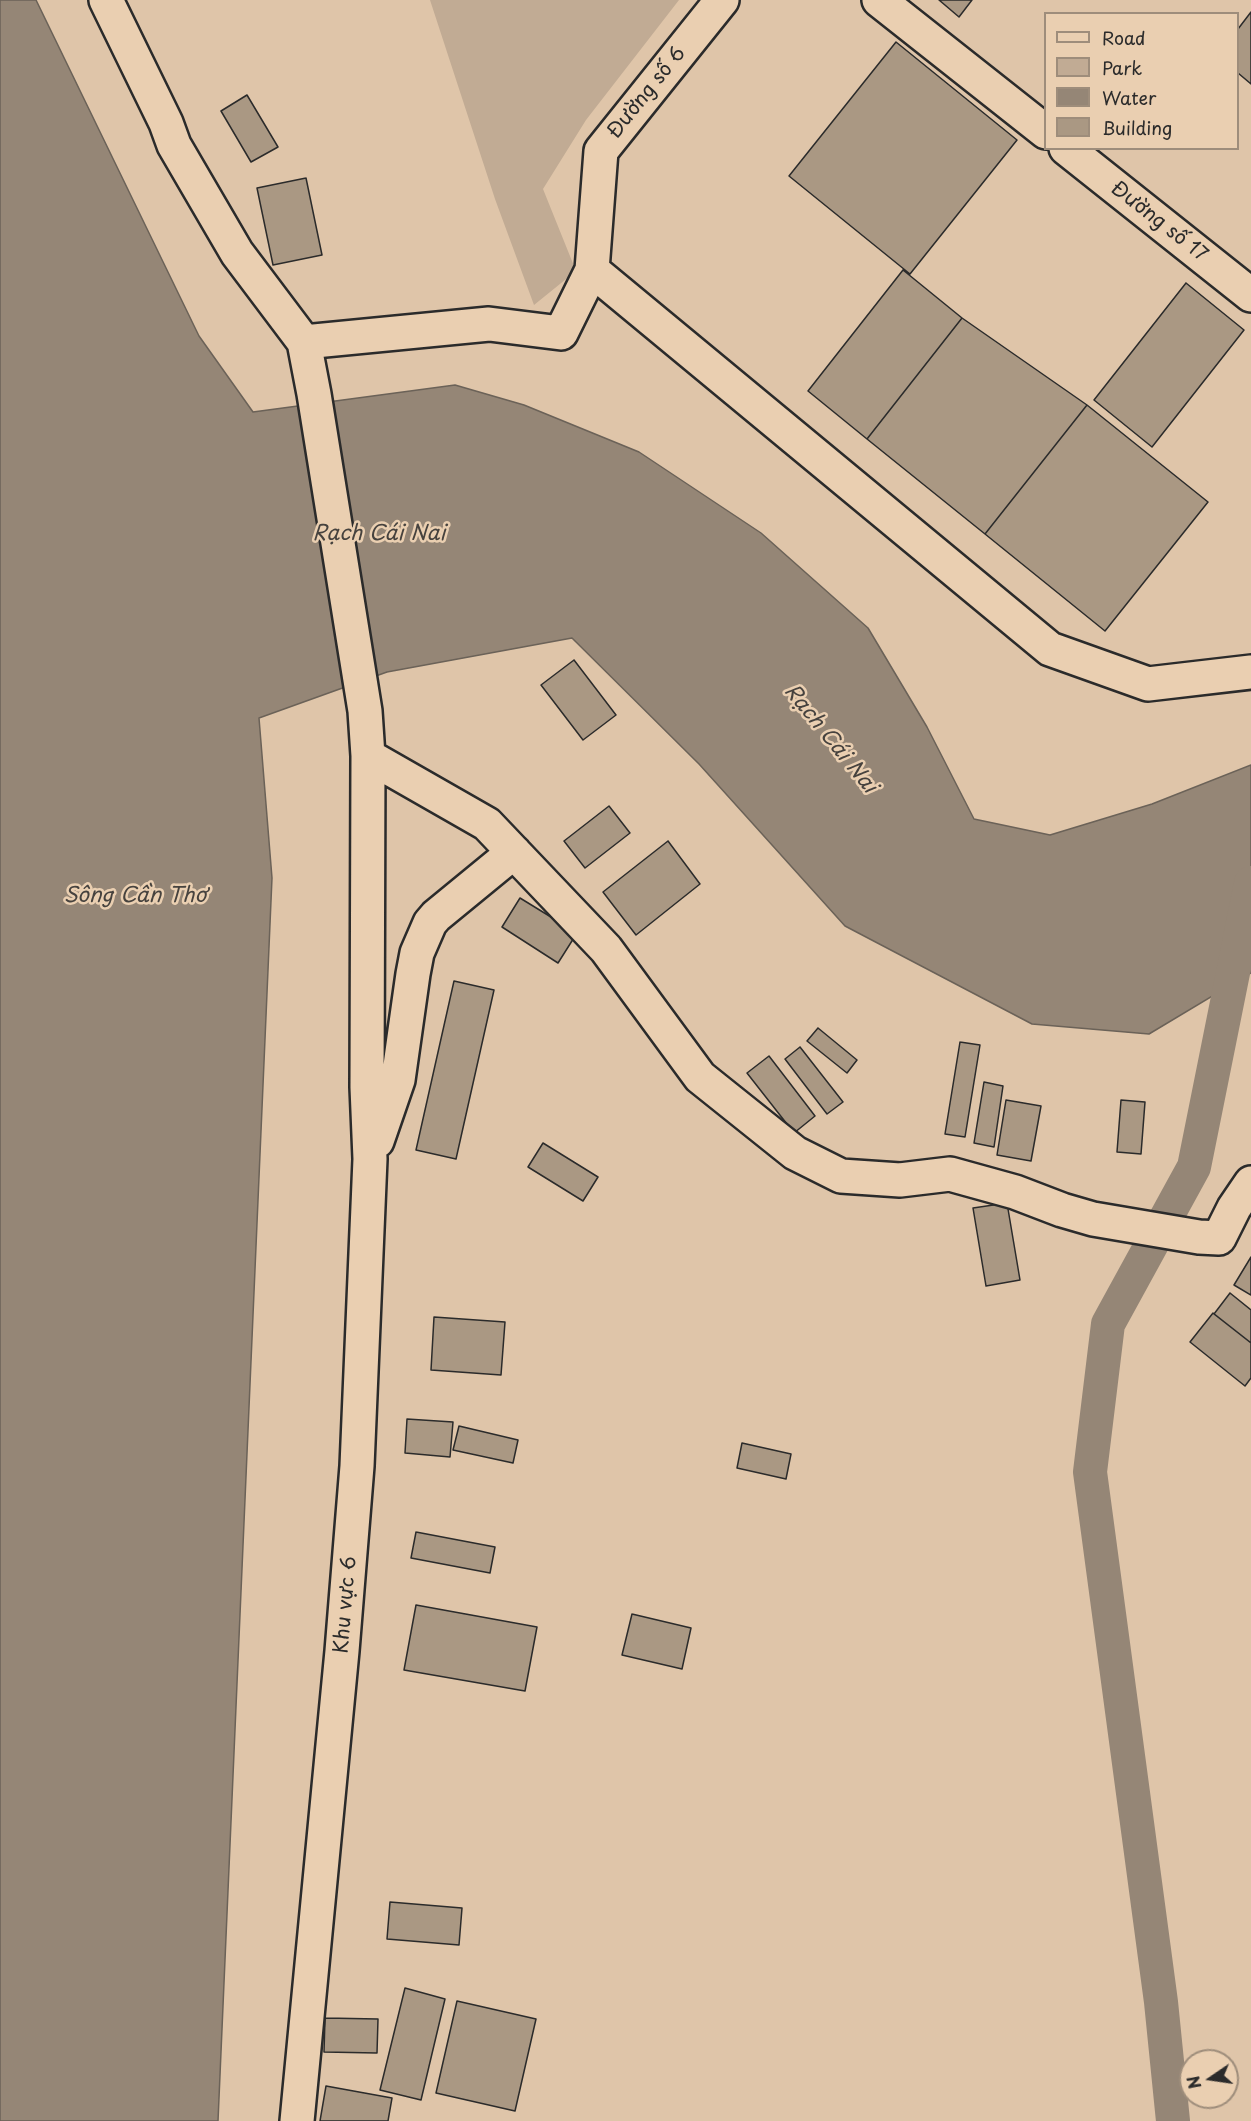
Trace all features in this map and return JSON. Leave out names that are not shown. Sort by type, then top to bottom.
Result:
[{"type":"street","points":[[106,0],[174,144],[237,253],[304,342]]},
{"type":"street","name":"Đường số 6","points":[[304,342],[489,324],[561,333],[592,270],[601,151],[722,0]]},
{"type":"street","points":[[879,0],[1044,130]]},
{"type":"street","name":"Đường số 17","points":[[1069,150],[1251,295]]},
{"type":"street","points":[[592,270],[1050,649],[1148,684],[1251,672]]},
{"type":"street","name":"Khu vực 6","points":[[297,2121],[341,1663],[357,1466],[370,1160],[367,1087],[368,756],[365,711],[304,342]]},
{"type":"street","points":[[368,756],[487,824],[606,949],[700,1077],[795,1152],[841,1176],[900,1180],[950,1174],[1015,1192],[1093,1219],[1199,1237],[1218,1238],[1251,1183]]},
{"type":"street","points":[[370,1160],[398,1080],[412,974],[417,953],[430,924],[436,916],[514,852]]},
{"type":"green space","points":[[430,0],[679,0],[586,120],[543,189],[576,271],[534,305],[495,199]]},
{"type":"water","name":"Sông Cần Thơ","points":[[0,0],[36,0],[199,336],[253,412],[455,385],[524,405],[639,452],[761,533],[868,628],[927,727],[974,819],[1050,835],[1152,804],[1251,765],[1251,973],[1149,1034],[1032,1024],[845,926],[699,764],[572,638],[387,672],[259,718],[272,878],[218,2121],[0,2121]]},
{"type":"building","points":[[939,0],[972,0],[959,17]]},
{"type":"building","points":[[1251,12],[1251,84],[1239,74],[1239,28]]},
{"type":"building","points":[[896,42],[1017,140],[910,274],[789,176]]},
{"type":"building","points":[[247,95],[278,147],[251,162],[221,111]]},
{"type":"building","points":[[306,178],[322,255],[273,265],[257,188]]},
{"type":"building","points":[[903,270],[962,318],[867,439],[808,391]]},
{"type":"building","points":[[1186,283],[1244,330],[1152,447],[1094,400]]},
{"type":"building","points":[[962,318],[1087,405],[985,534],[867,439]]},
{"type":"building","points":[[1087,405],[1208,502],[1105,631],[985,534]]},
{"type":"building","points":[[574,660],[616,715],[583,740],[541,685]]},
{"type":"building","points":[[609,806],[630,833],[585,868],[564,841]]},
{"type":"building","points":[[668,841],[700,884],[636,935],[603,892]]},
{"type":"building","points":[[520,898],[577,933],[558,963],[502,927]]},
{"type":"building","points":[[454,981],[494,990],[456,1159],[416,1150]]},
{"type":"building","points":[[818,1028],[857,1060],[847,1073],[807,1041]]},
{"type":"building","points":[[960,1042],[980,1045],[965,1137],[945,1134]]},
{"type":"building","points":[[800,1047],[843,1102],[827,1114],[785,1059]]},
{"type":"building","points":[[769,1056],[815,1116],[794,1133],[747,1073]]},
{"type":"building","points":[[984,1082],[1003,1086],[994,1147],[974,1143]]},
{"type":"building","points":[[1006,1100],[1041,1106],[1031,1161],[997,1155]]},
{"type":"building","points":[[1121,1100],[1145,1102],[1141,1154],[1117,1152]]},
{"type":"building","points":[[543,1143],[598,1177],[583,1201],[528,1167]]},
{"type":"building","points":[[1007,1203],[1020,1280],[986,1286],[973,1208]]},
{"type":"building","points":[[1251,1257],[1251,1295],[1234,1285]]},
{"type":"building","points":[[1230,1293],[1251,1310],[1251,1343],[1214,1314]]},
{"type":"building","points":[[1213,1313],[1251,1343],[1251,1378],[1245,1386],[1190,1342]]},
{"type":"building","points":[[434,1317],[505,1322],[501,1375],[431,1370]]},
{"type":"building","points":[[407,1419],[453,1422],[450,1457],[405,1453]]},
{"type":"building","points":[[459,1426],[518,1440],[513,1463],[453,1450]]},
{"type":"building","points":[[742,1443],[791,1454],[786,1479],[737,1468]]},
{"type":"building","points":[[416,1532],[495,1547],[490,1573],[411,1558]]},
{"type":"building","points":[[416,1605],[537,1627],[525,1691],[404,1670]]},
{"type":"building","points":[[632,1614],[691,1628],[682,1669],[622,1655]]},
{"type":"building","points":[[390,1902],[462,1908],[459,1945],[387,1939]]},
{"type":"building","points":[[405,1988],[445,1999],[421,2100],[380,2090]]},
{"type":"building","points":[[457,2001],[536,2019],[515,2111],[436,2093]]},
{"type":"building","points":[[325,2018],[378,2019],[377,2053],[324,2052]]},
{"type":"building","points":[[326,2086],[392,2098],[388,2121],[320,2121]]},
{"type":"waterway","points":[[1173,2121],[1161,2002],[1090,1472],[1108,1324],[1194,1167],[1251,883]]},
{"type":"water label","name":"Rạch Cái Nai","points":[[379,534]]},
{"type":"water label","name":"Rạch Cái Nai","points":[[830,739]]}]
